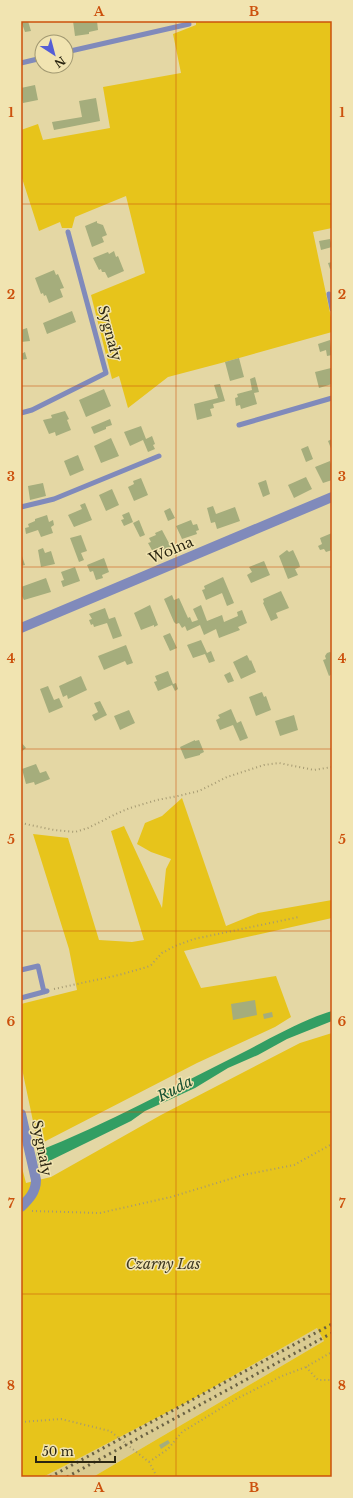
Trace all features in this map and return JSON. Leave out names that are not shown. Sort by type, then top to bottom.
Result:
[{"type":"street","name":"Wolna","points":[[21,628],[332,497]]},
{"type":"street","name":"Sygnały","points":[[21,1114],[36,1180],[36,1186],[25,1209]]},
{"type":"lane","points":[[74,50],[189,24]]},
{"type":"lane","points":[[21,63],[34,60]]},
{"type":"lane","name":"Sygnały","points":[[21,413],[32,410],[106,373],[68,232]]},
{"type":"lane","points":[[329,294],[332,309]]},
{"type":"lane","points":[[239,425],[332,398]]},
{"type":"lane","points":[[21,507],[54,499],[158,456]]},
{"type":"lane","points":[[21,970],[38,966],[45,991],[21,998]]},
{"type":"path","points":[[21,823],[54,830],[75,832],[93,826],[130,808],[199,790],[227,777],[264,765],[280,764],[314,770],[332,767]]},
{"type":"path","points":[[45,991],[119,975],[147,967],[151,965],[162,953],[175,946],[194,939],[299,917]]},
{"type":"path","points":[[25,1209],[100,1213],[171,1197],[243,1175],[294,1165],[332,1144]]},
{"type":"path","points":[[149,1462],[168,1449],[182,1432],[236,1399],[282,1376],[306,1367],[332,1352]]},
{"type":"path","points":[[306,1367],[318,1380],[332,1380]]},
{"type":"path","points":[[21,1422],[61,1419],[110,1431],[149,1462],[158,1477]]},
{"type":"shaded area","points":[[317,1328],[324,1341],[93,1477],[43,1477],[191,1400]]},
{"type":"green space","points":[[196,21],[332,21],[332,228],[313,232],[332,322],[332,332],[168,377],[128,408],[119,376],[112,379],[91,295],[145,273],[126,196],[75,217],[72,228],[62,228],[60,222],[39,231],[21,175],[21,130],[38,124],[43,140],[110,128],[103,87],[181,73],[173,34],[196,25]]},
{"type":"green space","points":[[182,798],[226,926],[258,913],[332,900],[332,918],[184,951],[201,988],[276,976],[291,1017],[275,1027],[197,1063],[38,1145],[21,1064],[21,1004],[77,990],[69,949],[33,834],[68,838],[99,940],[132,942],[144,940],[111,831],[124,826],[162,908],[166,869],[171,859],[151,852],[137,844],[145,823],[162,816]]},
{"type":"green space","name":"Czarny Las","points":[[332,1033],[332,1477],[93,1477],[324,1341],[317,1328],[191,1400],[43,1477],[21,1477],[21,1164],[26,1183],[51,1177],[161,1115],[300,1043]]},
{"type":"water","name":"Ruda","points":[[332,1011],[332,1021],[287,1039],[258,1055],[228,1068],[195,1088],[145,1111],[131,1121],[39,1166],[36,1152],[115,1117],[299,1024],[321,1014]]},
{"type":"building","points":[[21,21],[28,21],[31,31],[25,32]]},
{"type":"building","points":[[73,21],[97,21],[98,30],[89,32],[89,34],[75,36]]},
{"type":"building","points":[[35,85],[38,100],[23,103],[21,99],[21,88]]},
{"type":"building","points":[[96,98],[100,121],[54,130],[52,122],[82,117],[79,101]]},
{"type":"building","points":[[97,221],[97,223],[103,225],[107,235],[102,237],[104,242],[92,247],[85,226]]},
{"type":"building","points":[[330,239],[332,247],[321,250],[319,241]]},
{"type":"building","points":[[114,251],[116,257],[118,256],[124,271],[108,278],[105,272],[102,272],[101,269],[99,270],[93,258],[108,252],[109,254]]},
{"type":"building","points":[[332,262],[332,268],[330,269],[328,263]]},
{"type":"building","points":[[54,270],[56,275],[58,274],[64,288],[60,289],[63,297],[49,303],[46,295],[44,296],[43,293],[41,294],[35,278]]},
{"type":"building","points":[[72,311],[76,322],[47,334],[43,323]]},
{"type":"building","points":[[27,328],[30,341],[21,342],[21,330]]},
{"type":"building","points":[[330,340],[332,355],[327,356],[326,350],[320,352],[318,344]]},
{"type":"building","points":[[25,352],[27,359],[21,360],[21,354]]},
{"type":"building","points":[[239,358],[244,377],[230,381],[225,362]]},
{"type":"building","points":[[331,368],[332,384],[319,388],[315,372]]},
{"type":"building","points":[[255,377],[259,392],[254,393],[257,404],[241,409],[240,405],[236,406],[235,398],[238,397],[237,394],[252,390],[250,379]]},
{"type":"building","points":[[220,384],[225,401],[213,404],[214,408],[210,409],[212,416],[197,420],[194,404],[218,398],[214,385]]},
{"type":"building","points":[[104,389],[111,406],[86,417],[79,400]]},
{"type":"building","points":[[65,411],[69,419],[67,420],[71,430],[56,436],[55,432],[49,434],[43,420],[52,418],[51,415]]},
{"type":"building","points":[[110,419],[112,425],[94,434],[91,427]]},
{"type":"building","points":[[141,426],[146,439],[152,436],[155,444],[153,445],[155,449],[148,452],[143,440],[130,446],[124,432]]},
{"type":"building","points":[[111,438],[119,456],[101,463],[94,446]]},
{"type":"building","points":[[332,439],[332,451],[328,441]]},
{"type":"building","points":[[308,446],[313,459],[306,462],[301,449]]},
{"type":"building","points":[[78,455],[84,470],[70,476],[64,461]]},
{"type":"building","points":[[330,461],[332,467],[332,480],[323,483],[315,467]]},
{"type":"building","points":[[306,477],[312,489],[294,498],[288,485]]},
{"type":"building","points":[[141,478],[148,495],[134,501],[128,487],[134,484],[133,481]]},
{"type":"building","points":[[266,480],[270,494],[263,497],[258,483]]},
{"type":"building","points":[[43,483],[46,496],[30,500],[28,486]]},
{"type":"building","points":[[112,489],[119,505],[106,511],[99,495]]},
{"type":"building","points":[[85,503],[92,520],[74,527],[68,515],[82,509],[80,505]]},
{"type":"building","points":[[213,506],[216,514],[235,507],[240,521],[217,529],[215,522],[211,523],[207,508]]},
{"type":"building","points":[[170,508],[175,518],[168,521],[164,511]]},
{"type":"building","points":[[129,512],[133,522],[124,526],[121,520],[124,519],[122,515]]},
{"type":"building","points":[[47,515],[49,522],[53,520],[54,525],[51,527],[53,533],[41,537],[38,530],[26,534],[25,528],[29,527],[28,524],[35,521],[35,519]]},
{"type":"building","points":[[139,520],[145,535],[140,537],[133,523]]},
{"type":"building","points":[[191,520],[193,525],[197,524],[199,530],[196,531],[197,534],[182,539],[176,526]]},
{"type":"building","points":[[162,530],[171,547],[154,554],[148,543],[151,542],[149,538]]},
{"type":"building","points":[[332,533],[332,550],[326,552],[324,549],[320,550],[318,546],[322,544],[320,538]]},
{"type":"building","points":[[81,535],[87,551],[81,553],[84,560],[79,562],[70,538]]},
{"type":"building","points":[[43,548],[45,553],[51,551],[55,564],[41,567],[38,550]]},
{"type":"building","points":[[287,550],[289,552],[293,550],[300,567],[295,569],[298,575],[288,579],[279,556]]},
{"type":"building","points":[[21,553],[25,565],[21,566]]},
{"type":"building","points":[[104,558],[109,572],[102,575],[103,578],[96,580],[93,571],[90,572],[87,565]]},
{"type":"building","points":[[264,561],[270,575],[251,583],[247,575],[252,572],[249,567]]},
{"type":"building","points":[[75,567],[80,581],[63,587],[61,581],[64,580],[61,572]]},
{"type":"building","points":[[223,577],[234,603],[227,606],[222,593],[206,600],[202,590],[205,589],[204,586]]},
{"type":"building","points":[[46,578],[51,592],[24,600],[21,594],[21,587]]},
{"type":"building","points":[[281,591],[289,608],[276,613],[278,618],[271,621],[263,603],[263,599]]},
{"type":"building","points":[[172,595],[174,600],[179,598],[188,618],[190,617],[192,622],[198,620],[193,609],[201,605],[207,621],[222,615],[224,622],[238,616],[237,612],[242,610],[247,623],[238,627],[240,630],[219,638],[216,629],[204,635],[200,625],[187,631],[185,626],[182,628],[179,623],[176,624],[174,622],[164,599]]},
{"type":"building","points":[[150,605],[158,625],[141,630],[134,613]]},
{"type":"building","points":[[105,608],[109,619],[115,617],[122,636],[113,639],[107,623],[94,627],[93,624],[91,625],[89,620],[92,619],[89,614]]},
{"type":"building","points":[[170,633],[177,648],[170,651],[163,636]]},
{"type":"building","points":[[201,640],[207,653],[211,651],[215,661],[209,663],[205,654],[193,658],[187,645]]},
{"type":"building","points":[[126,645],[133,663],[127,665],[125,661],[104,670],[98,656]]},
{"type":"building","points":[[327,653],[332,653],[332,674],[329,676],[323,660],[326,659],[325,656]]},
{"type":"building","points":[[247,655],[256,672],[241,679],[233,662]]},
{"type":"building","points":[[168,671],[173,684],[176,683],[178,689],[175,691],[172,685],[158,691],[154,682],[157,681],[155,676]]},
{"type":"building","points":[[230,672],[234,681],[228,683],[224,675]]},
{"type":"building","points":[[81,676],[87,690],[68,699],[67,695],[63,697],[59,686]]},
{"type":"building","points":[[48,686],[54,700],[59,698],[63,707],[49,713],[40,689]]},
{"type":"building","points":[[262,692],[264,697],[266,696],[271,710],[256,716],[249,697]]},
{"type":"building","points":[[100,701],[107,715],[95,721],[92,715],[98,712],[94,703]]},
{"type":"building","points":[[231,709],[237,723],[241,721],[248,738],[240,741],[233,725],[220,730],[216,720],[220,718],[218,715]]},
{"type":"building","points":[[129,710],[135,723],[120,730],[114,716]]},
{"type":"building","points":[[294,715],[298,730],[280,736],[275,721]]},
{"type":"building","points":[[195,740],[199,740],[204,752],[200,755],[185,759],[180,747]]},
{"type":"building","points":[[21,742],[26,748],[21,752]]},
{"type":"building","points":[[36,764],[40,773],[46,771],[50,779],[35,785],[34,782],[26,784],[22,769]]},
{"type":"building","points":[[255,1000],[257,1015],[233,1020],[231,1004]]},
{"type":"building","points":[[272,1012],[273,1017],[264,1019],[263,1014]]},
{"type":"building","points":[[168,1440],[170,1443],[161,1449],[159,1445]]},
{"type":"railway","points":[[50,1477],[332,1324]]},
{"type":"railway","points":[[67,1477],[332,1333]]}]
